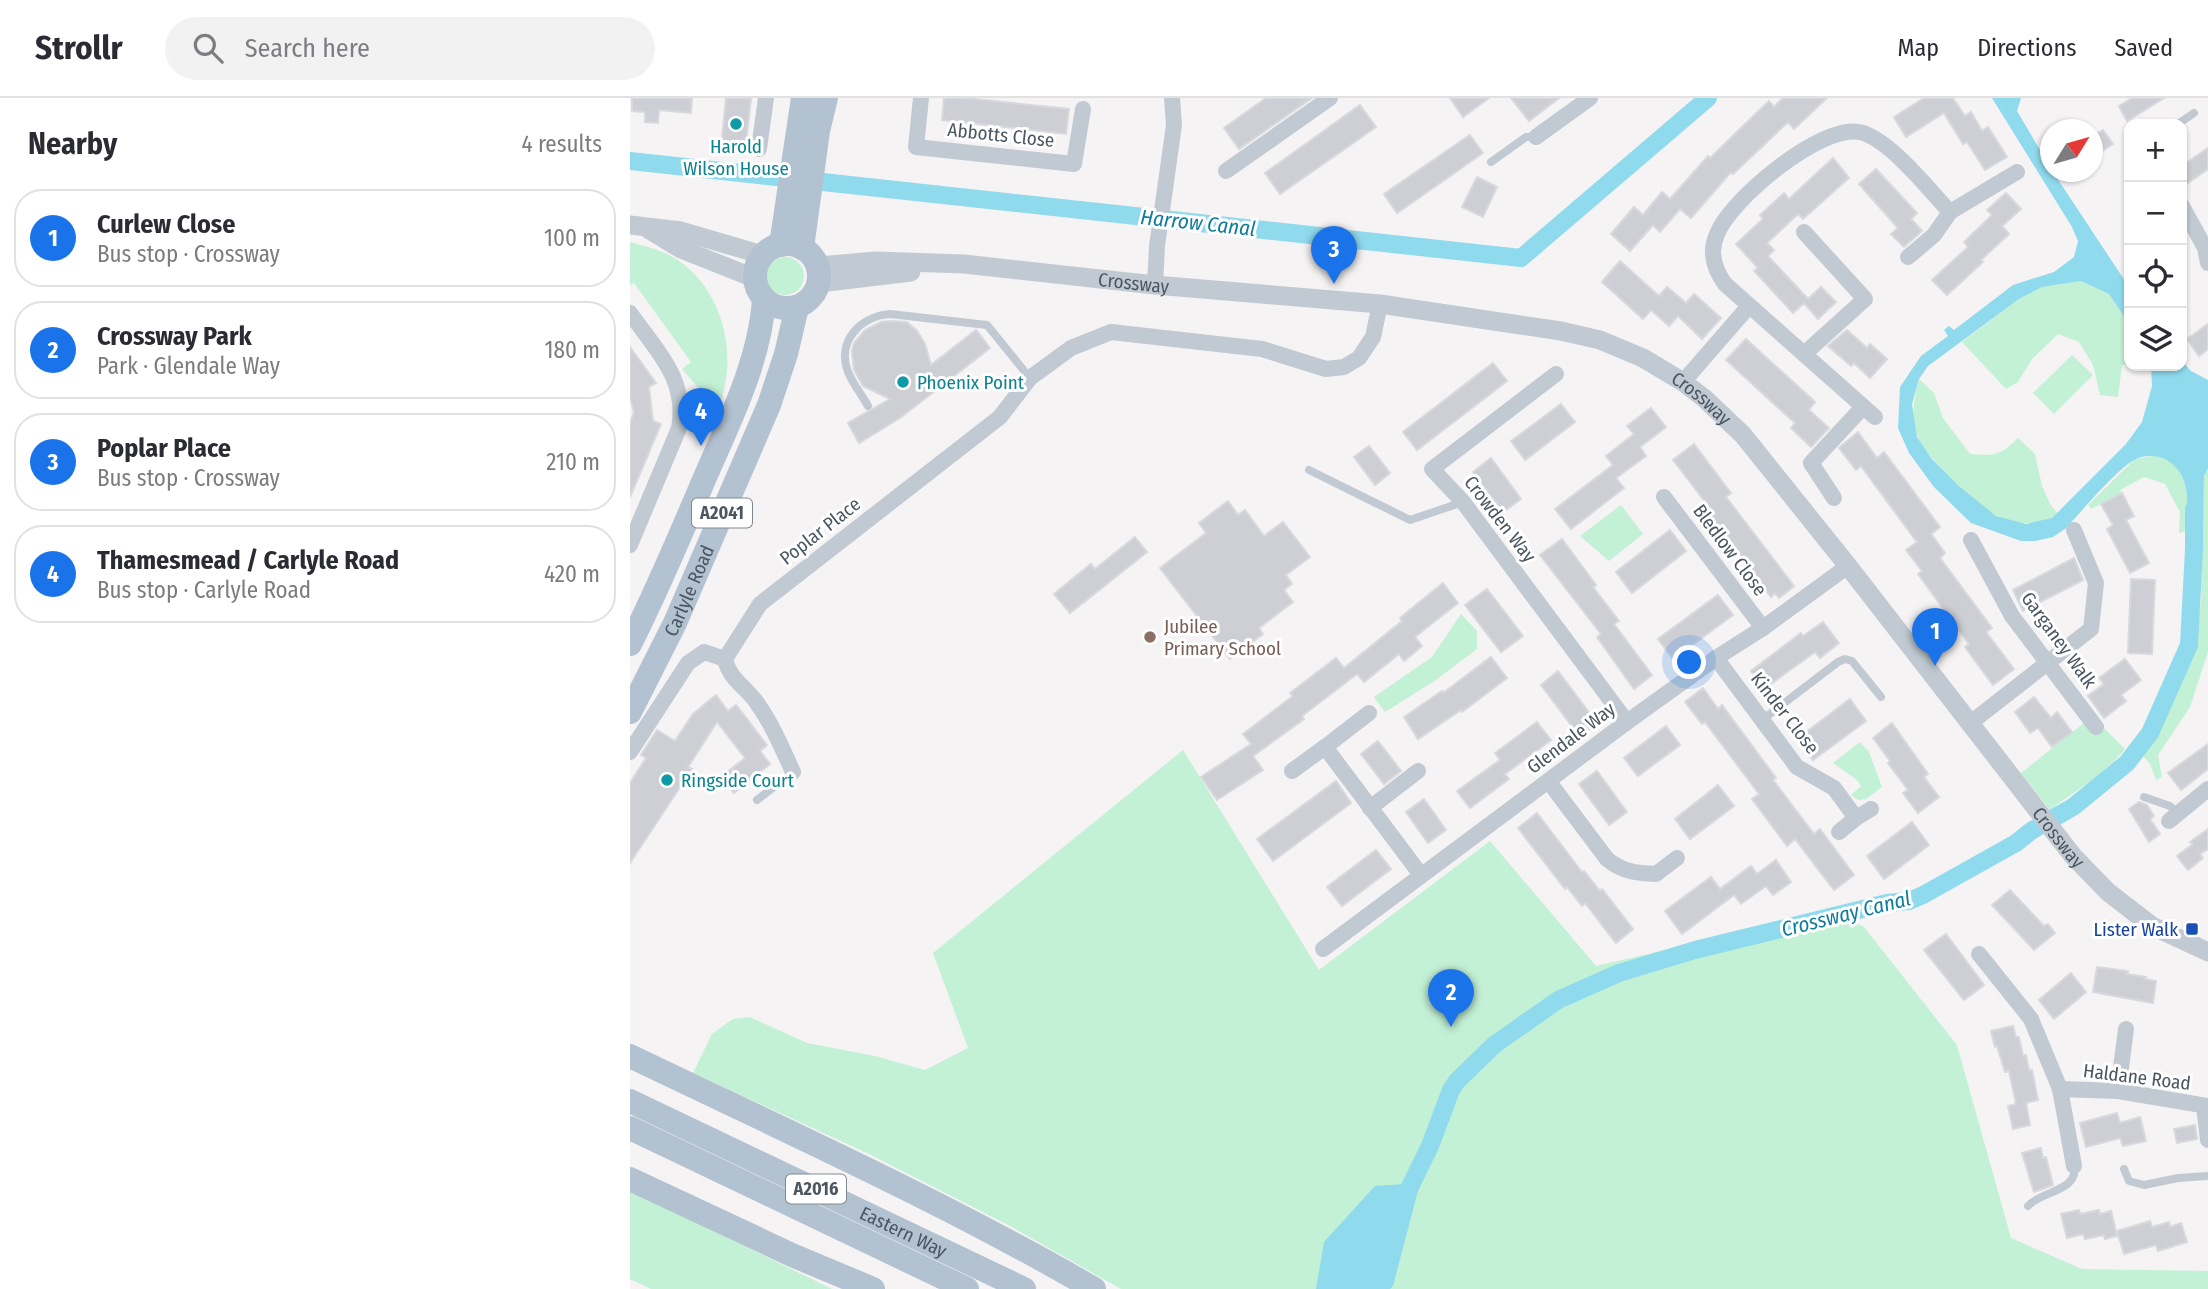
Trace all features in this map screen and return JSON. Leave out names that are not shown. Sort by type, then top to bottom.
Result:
[{"type":"main road","name":"A2041","points":[[797,307],[810,300],[796,259],[799,195],[808,128],[803,98]]},
{"type":"main road","name":"A2041","points":[[808,128],[826,98]]},
{"type":"main road","name":"A2041","points":[[759,289],[756,267],[796,259]]},
{"type":"main road","points":[[759,289],[779,307],[797,307]]},
{"type":"main road","name":"Carlyle Road","points":[[630,644],[649,607],[747,376],[763,318],[759,289]]},
{"type":"main road","name":"Carlyle Road","points":[[630,712],[675,623],[769,405],[786,354],[797,307]]},
{"type":"main road","points":[[630,1056],[975,1222],[1094,1289]]},
{"type":"main road","name":"Eastern Way","points":[[630,1101],[1024,1289]]},
{"type":"main road","name":"Eastern Way","points":[[630,1128],[967,1289]]},
{"type":"main road","points":[[630,1179],[792,1255],[873,1289]]},
{"type":"street","points":[[759,149],[765,98]]},
{"type":"street","name":"Abbotts Close","points":[[921,98],[916,147],[1074,164],[1083,109]]},
{"type":"street","points":[[1155,285],[1157,246],[1174,125],[1172,98]]},
{"type":"street","points":[[1226,171],[1330,98]]},
{"type":"street","points":[[1536,137],[1590,98]]},
{"type":"street","points":[[1834,498],[1811,463],[1869,412],[1725,284],[1716,269],[1713,251],[1717,234],[1735,208],[1768,176],[1802,152],[1839,132],[1859,132],[1879,140],[1950,212]]},
{"type":"street","points":[[1908,257],[1934,235],[1950,212],[2017,172]]},
{"type":"street","points":[[2187,215],[2206,248],[2208,261]]},
{"type":"street","points":[[635,225],[681,231],[796,259]]},
{"type":"street","points":[[635,225],[759,289]]},
{"type":"street","points":[[1804,232],[1865,299],[1804,354]]},
{"type":"street","name":"Crossway","points":[[796,259],[964,264],[1155,285],[1380,304],[1561,331],[1600,341],[1643,358],[1683,382],[1743,435],[2073,856],[2108,892],[2152,926],[2208,952]]},
{"type":"street","name":"Poplar Place","points":[[724,659],[760,604],[1000,417],[1030,378],[1072,348],[1111,332],[1262,349],[1326,369],[1344,367],[1359,358],[1373,337],[1380,304]]},
{"type":"street","points":[[1683,382],[1749,306]]},
{"type":"street","points":[[630,313],[678,385],[681,415],[670,449],[630,545]]},
{"type":"street","name":"Crowden Way","points":[[1556,374],[1432,469],[1463,502],[1627,722]]},
{"type":"street","name":"Bledlow Close","points":[[1664,497],[1763,628]]},
{"type":"street","points":[[1969,724],[2091,629],[2096,583],[2074,530]]},
{"type":"street","name":"Garganey Walk","points":[[1971,540],[2012,616],[2096,727]]},
{"type":"street","name":"Glendale Way","points":[[1323,948],[1627,722],[1848,566]]},
{"type":"street","points":[[630,752],[688,663],[704,652],[724,659],[727,671],[755,700],[766,716],[793,772]]},
{"type":"street","name":"Kinder Close","points":[[1716,658],[1797,767],[1834,788],[1856,818]]},
{"type":"street","points":[[1293,771],[1369,713]]},
{"type":"street","points":[[1325,747],[1421,875]]},
{"type":"street","points":[[1370,808],[1418,771]]},
{"type":"street","points":[[1549,782],[1607,859],[1616,867],[1657,874],[1677,858]]},
{"type":"street","points":[[2173,817],[2208,791]]},
{"type":"street","points":[[1839,832],[1871,809]]},
{"type":"street","name":"Haldane Road","points":[[1979,954],[2031,1019],[2060,1089],[2074,1167]]},
{"type":"street","points":[[2118,1091],[2126,1029]]},
{"type":"street","name":"Haldane Road","points":[[2060,1089],[2118,1091],[2206,1106]]},
{"type":"street","points":[[2206,1106],[2208,1140]]},
{"type":"lane","points":[[2185,119],[2194,113]]},
{"type":"lane","points":[[1491,162],[1526,137],[1536,137]]},
{"type":"lane","points":[[868,406],[849,373],[846,352],[852,333],[877,314],[987,325],[1030,378]]},
{"type":"lane","points":[[1309,470],[1410,520],[1463,502]]},
{"type":"lane","points":[[1762,720],[1845,659],[1852,661],[1881,697]]},
{"type":"lane","points":[[757,800],[793,772]]},
{"type":"lane","points":[[2144,797],[2170,806],[2173,817]]},
{"type":"lane","points":[[2028,1206],[2034,1199],[2071,1182],[2075,1175],[2074,1167]]},
{"type":"lane","points":[[2124,1169],[2129,1181],[2144,1185],[2178,1178],[2208,1176]]},
{"type":"green space","points":[[630,242],[671,256],[688,268],[702,283],[713,301],[726,341],[725,383],[720,403],[707,398],[682,369],[691,362],[634,283],[630,285]]},
{"type":"green space","points":[[785,257],[799,262],[804,276],[799,290],[785,295],[771,290],[766,276],[771,262]]},
{"type":"green space","points":[[2081,281],[2109,294],[2124,316],[2124,365],[2118,397],[2100,395],[2093,365],[2079,342],[2058,334],[2032,359],[2018,382],[2006,389],[1962,342],[2019,299],[2042,287]]},
{"type":"green space","points":[[2072,355],[2093,375],[2054,414],[2033,393]]},
{"type":"green space","points":[[1919,379],[1934,393],[1943,418],[1970,454],[1996,454],[2018,438],[2035,454],[2042,486],[2058,514],[2036,523],[2004,519],[1978,503],[1953,480],[1918,437],[1914,408]]},
{"type":"green space","points":[[2157,455],[2174,465],[2184,481],[2187,498],[2186,531],[2179,533],[2180,512],[2165,484],[2144,477],[2120,490],[2122,493],[2091,509],[2088,505],[2135,459]]},
{"type":"green space","points":[[2208,468],[2208,652],[2190,707],[2158,755],[2162,777],[2156,780],[2150,764],[2139,751],[2162,723],[2194,651],[2201,601],[2204,476]]},
{"type":"green space","points":[[1621,505],[1643,534],[1609,561],[1580,536]]},
{"type":"green space","points":[[1461,614],[1477,631],[1477,649],[1433,682],[1385,712],[1374,697],[1432,657]]},
{"type":"green space","points":[[2084,723],[2103,727],[2125,749],[2099,774],[2050,810],[2021,773]]},
{"type":"green space","points":[[1860,742],[1869,752],[1882,787],[1866,799],[1858,800],[1851,795],[1861,786],[1857,780],[1833,763]]},
{"type":"green space","points":[[1183,750],[1319,970],[1490,841],[1596,966],[1833,911],[1864,927],[1957,1045],[2011,1238],[2082,1269],[2208,1271],[2208,1289],[1121,1289],[1010,1226],[869,1154],[693,1073],[712,1034],[733,1019],[750,1017],[807,1043],[875,1056],[925,1070],[968,1048],[933,953]]},
{"type":"green space","points":[[630,1190],[832,1289],[651,1289],[630,1279]]},
{"type":"water","points":[[1992,98],[2021,98],[2017,111],[2040,150],[2040,175]]},
{"type":"water","points":[[2044,182],[2060,182],[2124,279],[2124,316],[2109,294],[2081,281],[2042,287],[2019,299],[1928,366],[1919,379],[1912,404],[1917,437],[1932,459],[1959,486],[1996,516],[2026,524],[2052,518],[2126,444],[2142,422],[2152,386],[2151,371],[2187,371],[2187,367],[2208,380],[2208,468],[2204,476],[2203,531],[2186,531],[2186,490],[2180,473],[2165,459],[2149,456],[2134,460],[2126,466],[2065,529],[2053,537],[2021,541],[1971,523],[1934,487],[1909,453],[1898,428],[1900,387],[1921,356],[1948,336],[1944,330],[1949,326],[1954,330],[2013,285],[2054,272],[2074,257],[2078,241]]},
{"type":"water","points":[[1420,1183],[1393,1286],[1390,1289],[1316,1289],[1324,1242],[1375,1186]]},
{"type":"building","points":[[632,98],[692,98],[691,113],[659,110],[658,123],[645,122],[645,112],[632,111]]},
{"type":"building","name":"Harold Wilson House","points":[[726,98],[751,98],[745,152],[721,149]]},
{"type":"building","points":[[944,98],[1069,109],[1066,134],[942,120]]},
{"type":"building","points":[[1266,98],[1312,98],[1239,149],[1224,128]]},
{"type":"building","points":[[1450,98],[1489,98],[1463,117]]},
{"type":"building","points":[[1511,98],[1559,98],[1529,121]]},
{"type":"building","points":[[1783,98],[1827,98],[1794,129],[1788,122],[1733,174],[1731,172],[1691,218],[1680,209],[1660,232],[1653,225],[1630,251],[1611,234],[1634,207],[1643,215],[1662,192],[1670,199],[1708,156],[1710,158],[1769,101],[1774,107]]},
{"type":"building","points":[[1924,98],[1953,98],[1965,116],[1971,112],[1982,131],[1988,127],[2007,157],[1985,170],[1967,142],[1963,144],[1944,113],[1906,137],[1894,117]]},
{"type":"building","points":[[2132,98],[2164,98],[2130,119],[2126,119],[2119,106]]},
{"type":"building","points":[[1360,105],[1376,127],[1280,194],[1265,173]]},
{"type":"building","points":[[2103,130],[2113,144],[2103,151]]},
{"type":"building","points":[[1470,135],[1483,153],[1397,213],[1384,194]]},
{"type":"building","points":[[2208,148],[2208,169],[2187,184],[2187,163]]},
{"type":"building","points":[[1833,158],[1849,178],[1803,219],[1798,214],[1767,243],[1774,250],[1768,256],[1808,299],[1821,287],[1836,302],[1818,319],[1804,303],[1793,313],[1754,271],[1758,268],[1736,244],[1763,219],[1760,215],[1784,193],[1789,199]]},
{"type":"building","points":[[1876,169],[1917,213],[1911,219],[1922,231],[1904,247],[1891,234],[1898,228],[1859,184]]},
{"type":"building","points":[[1477,177],[1497,187],[1483,217],[1462,207]]},
{"type":"building","points":[[2006,193],[2021,209],[2002,226],[2009,234],[1947,295],[1932,280],[1968,247],[1964,242],[1992,215],[1987,210]]},
{"type":"building","points":[[1620,261],[1659,296],[1667,287],[1686,303],[1694,294],[1721,318],[1702,339],[1678,316],[1669,326],[1651,310],[1643,319],[1602,282]]},
{"type":"building","name":"Phoenix Point","points":[[881,322],[907,322],[917,331],[925,344],[931,365],[976,330],[990,348],[900,418],[859,443],[848,423],[890,399],[863,386],[854,370],[854,343],[865,330]]},
{"type":"building","points":[[2208,324],[2208,349],[2199,356],[2187,339]]},
{"type":"building","points":[[1847,330],[1867,348],[1870,344],[1887,359],[1870,378],[1854,363],[1851,366],[1828,346]]},
{"type":"building","points":[[1746,339],[1815,402],[1809,410],[1829,428],[1811,447],[1791,428],[1795,423],[1726,360]]},
{"type":"building","points":[[630,347],[656,383],[649,387],[653,421],[661,424],[630,497],[630,422],[634,413],[630,397]]},
{"type":"building","points":[[1493,363],[1507,381],[1417,450],[1403,432]]},
{"type":"building","points":[[1561,404],[1575,422],[1525,460],[1511,441]]},
{"type":"building","points":[[1651,408],[1666,427],[1640,447],[1646,456],[1616,478],[1624,488],[1571,529],[1555,509],[1613,465],[1606,456],[1634,434],[1627,426]]},
{"type":"building","points":[[1858,432],[1877,458],[1884,452],[1940,527],[1931,534],[1945,553],[1940,558],[1992,628],[1986,632],[2014,669],[1993,685],[1965,647],[1969,644],[1918,574],[1922,571],[1906,550],[1917,542],[1861,466],[1856,470],[1839,448]]},
{"type":"building","points":[[1694,444],[1731,493],[1726,497],[1794,586],[1779,598],[1775,593],[1771,597],[1709,515],[1713,512],[1673,460]]},
{"type":"building","points":[[1369,446],[1390,473],[1375,485],[1354,457]]},
{"type":"building","points":[[1491,458],[1521,499],[1503,512],[1473,472]]},
{"type":"building","points":[[2122,493],[2134,516],[2126,520],[2149,563],[2130,573],[2107,529],[2113,525],[2101,504]]},
{"type":"building","points":[[1228,501],[1238,515],[1245,510],[1264,536],[1283,522],[1310,557],[1286,575],[1292,584],[1284,590],[1293,602],[1259,628],[1263,634],[1230,659],[1160,568],[1206,533],[1199,523]]},
{"type":"building","points":[[1670,530],[1686,551],[1632,593],[1616,572]]},
{"type":"building","points":[[1135,537],[1147,552],[1070,613],[1054,594],[1091,564],[1095,569]]},
{"type":"building","points":[[1562,539],[1619,621],[1614,624],[1652,675],[1634,689],[1597,637],[1601,634],[1540,555]]},
{"type":"building","points":[[2074,558],[2083,580],[2023,611],[2013,590]]},
{"type":"building","points":[[2131,579],[2155,580],[2152,654],[2128,653]]},
{"type":"building","points":[[1443,583],[1458,603],[1415,637],[1422,646],[1404,661],[1399,654],[1364,682],[1357,674],[1302,716],[1304,719],[1253,756],[1263,770],[1217,800],[1201,777],[1251,744],[1243,734],[1293,696],[1290,693],[1336,658],[1344,668],[1402,621],[1400,618]]},
{"type":"building","points":[[1487,589],[1523,636],[1501,652],[1465,605]]},
{"type":"building","points":[[1718,595],[1733,615],[1673,659],[1658,639]]},
{"type":"building","points":[[1823,622],[1839,643],[1820,658],[1815,652],[1764,689],[1751,671],[1801,633],[1803,636]]},
{"type":"building","points":[[1491,657],[1507,678],[1462,712],[1461,710],[1418,739],[1404,717],[1442,691],[1443,693]]},
{"type":"building","points":[[2125,659],[2141,680],[2121,695],[2126,701],[2104,718],[2088,696],[2104,684],[2099,678]]},
{"type":"building","points":[[1558,671],[1597,723],[1580,737],[1541,685]]},
{"type":"building","points":[[1703,688],[1718,709],[1722,705],[1814,834],[1820,829],[1854,875],[1834,890],[1795,839],[1787,846],[1752,799],[1759,794],[1705,722],[1702,724],[1685,702]]},
{"type":"building","name":"Ringside Court","points":[[716,695],[728,711],[736,705],[767,745],[760,751],[770,764],[734,793],[721,777],[745,758],[717,722],[688,767],[692,769],[630,863],[630,783],[646,758],[641,755],[657,730],[675,741],[693,714]]},
{"type":"building","points":[[2034,697],[2051,718],[2057,712],[2072,732],[2052,747],[2038,728],[2030,733],[2015,712]]},
{"type":"building","points":[[1850,699],[1866,721],[1813,760],[1797,739]]},
{"type":"building","points":[[1537,722],[1551,740],[1505,774],[1509,779],[1470,808],[1457,791],[1500,760],[1495,753]]},
{"type":"building","points":[[1892,723],[1928,774],[1924,777],[1939,797],[1918,813],[1903,793],[1908,790],[1873,738]]},
{"type":"building","points":[[1666,726],[1680,745],[1638,776],[1624,758]]},
{"type":"building","points":[[1378,741],[1401,771],[1384,784],[1361,754]]},
{"type":"building","points":[[2208,744],[2208,769],[2181,790],[2168,773]]},
{"type":"building","points":[[1597,771],[1627,812],[1609,825],[1579,784]]},
{"type":"building","points":[[1336,781],[1351,803],[1273,861],[1257,839]]},
{"type":"building","points":[[1718,785],[1734,806],[1690,839],[1675,819]]},
{"type":"building","points":[[1424,799],[1446,830],[1428,843],[1406,812]]},
{"type":"building","points":[[2139,802],[2147,805],[2154,816],[2150,819],[2160,834],[2149,842],[2129,809]]},
{"type":"building","points":[[1537,813],[1582,872],[1584,871],[1600,891],[1602,889],[1633,929],[1616,943],[1585,903],[1582,906],[1567,887],[1565,889],[1518,828]]},
{"type":"building","points":[[1912,822],[1929,845],[1884,879],[1867,856]]},
{"type":"building","points":[[2208,829],[2208,849],[2200,854],[2203,858],[2188,870],[2177,856]]},
{"type":"building","points":[[1376,850],[1391,869],[1342,906],[1327,887]]},
{"type":"building","points":[[1776,860],[1791,882],[1773,895],[1766,886],[1741,904],[1734,895],[1682,934],[1665,911],[1711,877],[1720,889],[1751,866],[1757,874]]},
{"type":"building","points":[[2010,890],[2044,926],[2048,924],[2055,933],[2034,950],[1992,905]]},
{"type":"building","points":[[1946,934],[1984,985],[1964,1000],[1924,950]]},
{"type":"building","points":[[2097,967],[2128,971],[2127,974],[2156,981],[2153,1003],[2093,992]]},
{"type":"building","points":[[2071,973],[2086,992],[2054,1019],[2039,1000]]},
{"type":"building","points":[[2013,1026],[2016,1037],[2019,1037],[2023,1056],[2026,1055],[2029,1070],[2032,1070],[2038,1100],[2026,1103],[2030,1125],[2013,1129],[2008,1106],[2016,1104],[2009,1071],[2005,1072],[1991,1031]]},
{"type":"building","points":[[2117,1113],[2120,1123],[2140,1117],[2146,1141],[2123,1146],[2120,1138],[2086,1147],[2080,1123]]},
{"type":"building","points":[[2195,1125],[2197,1139],[2177,1143],[2174,1129]]},
{"type":"building","points":[[2041,1148],[2053,1185],[2034,1192],[2022,1153]]},
{"type":"building","points":[[2079,1210],[2080,1214],[2099,1210],[2100,1214],[2111,1211],[2117,1236],[2105,1239],[2104,1235],[2085,1239],[2083,1234],[2067,1238],[2061,1214]]},
{"type":"building","points":[[2150,1221],[2152,1227],[2169,1222],[2170,1227],[2181,1223],[2187,1242],[2158,1251],[2156,1245],[2124,1254],[2117,1231]]},
{"type":"waterway","name":"Harrow Canal","points":[[630,161],[1521,258],[1708,98]]},
{"type":"waterway","name":"Crossway Canal","points":[[1402,1203],[1457,1081],[1494,1045],[1558,1000],[1619,973],[1695,950],[1887,903],[1909,901],[2016,843],[2031,831],[2073,807],[2127,763],[2150,733],[2189,645],[2194,509]]},
{"type":"place","name":"Harold Wilson House","points":[[736,124]]},
{"type":"place","name":"Poplar Place","points":[[1334,284]]},
{"type":"place","name":"Phoenix Point","points":[[903,382]]},
{"type":"place","name":"Thamesmead / Carlyle Road","points":[[701,446]]},
{"type":"place","name":"Jubilee Primary School","points":[[1150,637]]},
{"type":"place","name":"Curlew Close","points":[[1935,666]]},
{"type":"place","name":"Ringside Court","points":[[667,780]]},
{"type":"place","name":"Lister Walk","points":[[2192,929]]},
{"type":"place","name":"Crossway Park","points":[[1451,1027]]}]
